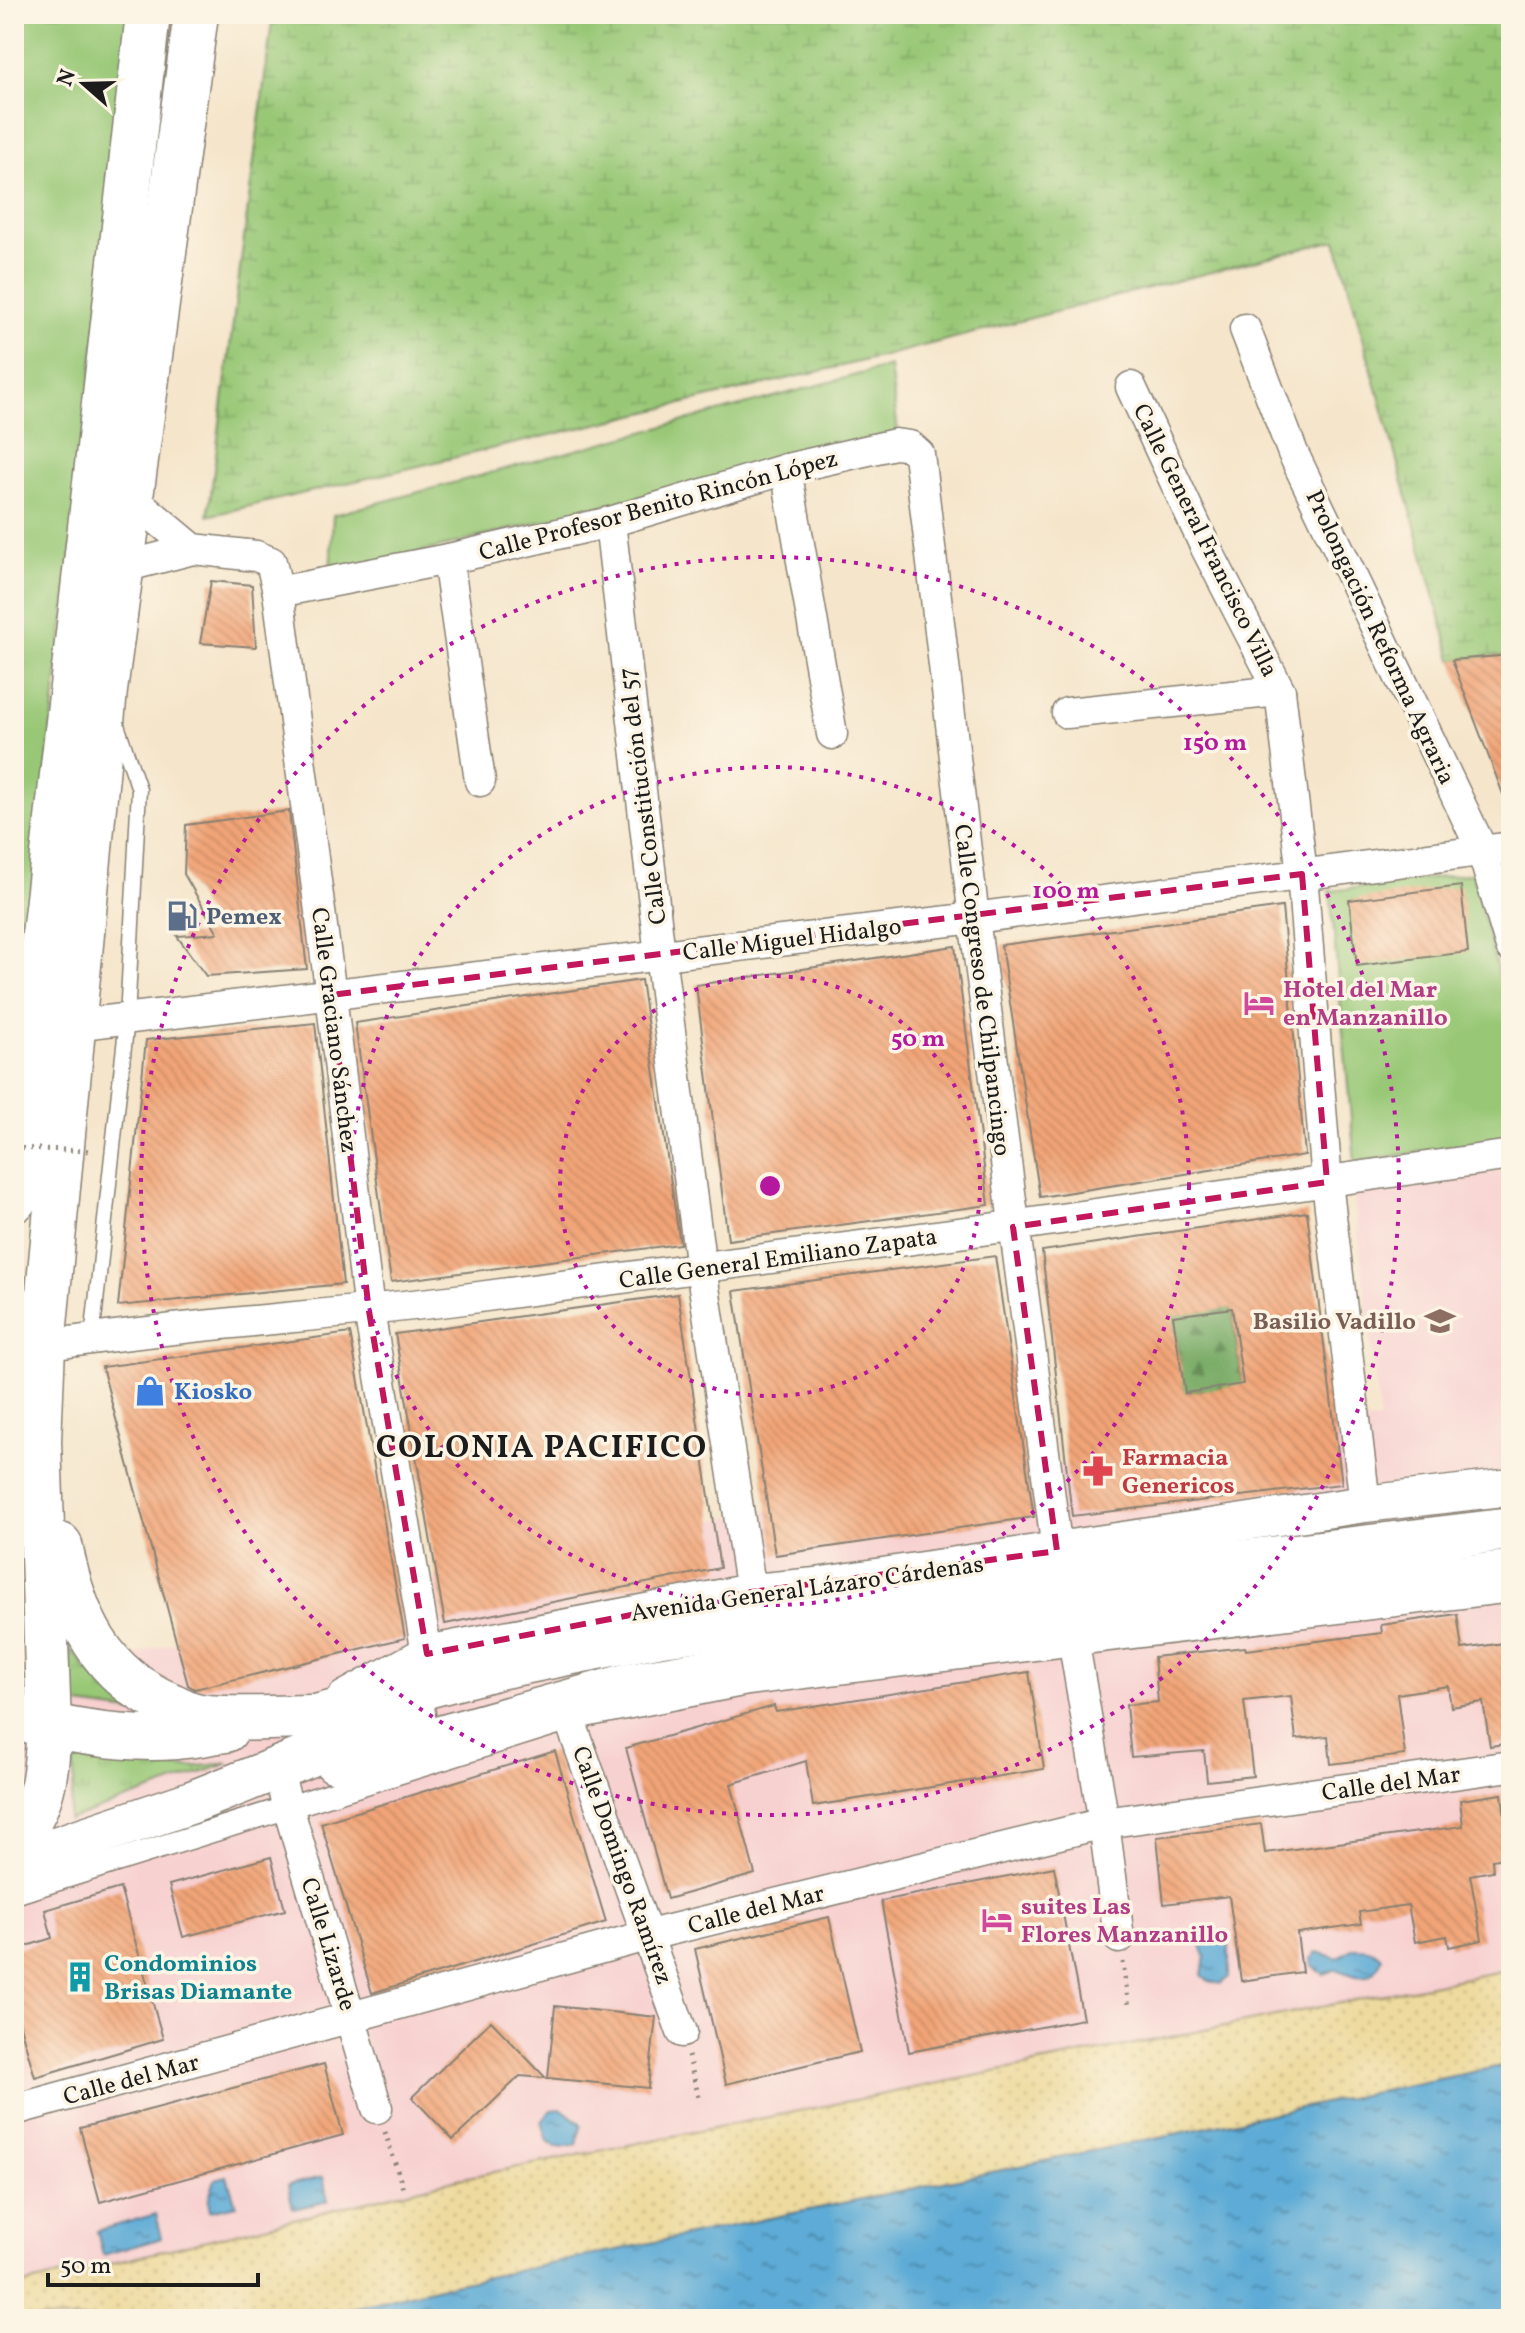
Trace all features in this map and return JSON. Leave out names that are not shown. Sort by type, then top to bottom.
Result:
[{"type":"main road","points":[[14,1200],[148,14]]},
{"type":"main road","points":[[14,1841],[30,1822],[42,1796],[46,1770],[31,1722],[43,1346],[105,690],[196,14]]},
{"type":"main road","points":[[39,1441],[62,1556],[76,1605],[96,1646],[117,1673],[146,1695],[198,1716],[312,1717]]},
{"type":"main road","name":"Avenida General Lázaro Cárdenas","points":[[312,1717],[499,1668],[662,1635],[1511,1529]]},
{"type":"main road","name":"Avenida General Lázaro Cárdenas","points":[[14,1862],[192,1802],[450,1700],[499,1668]]},
{"type":"main road","points":[[31,1722],[129,1737],[176,1737],[312,1717]]},
{"type":"street","name":"Prolongación Reforma Agraria","points":[[1245,329],[1293,453],[1496,848],[1511,947]]},
{"type":"street","name":"Calle General Francisco Villa","points":[[1131,387],[1205,546],[1280,691],[1302,874],[1327,1182],[1365,1504]]},
{"type":"street","name":"Calle Profesor Benito Rincón López","points":[[278,592],[448,559],[610,522],[786,469],[895,444]]},
{"type":"street","name":"Calle Congreso de Chilpancingo","points":[[895,444],[910,446],[919,454],[974,918],[1057,1551]]},
{"type":"street","points":[[786,469],[832,734]]},
{"type":"street","points":[[132,498],[193,549]]},
{"type":"street","name":"Calle Constitución del 57","points":[[610,522],[660,955],[701,1268],[751,1592]]},
{"type":"street","points":[[120,568],[193,549]]},
{"type":"street","name":"Calle Graciano Sánchez","points":[[193,549],[256,556],[271,562],[278,592],[369,1311],[427,1654]]},
{"type":"street","points":[[448,559],[480,781]]},
{"type":"street","points":[[1067,713],[1280,691]]},
{"type":"street","name":"Calle Miguel Hidalgo","points":[[73,1025],[974,918],[1496,848]]},
{"type":"street","name":"Calle General Emiliano Zapata","points":[[43,1346],[369,1311],[701,1268],[1013,1227],[1511,1155]]},
{"type":"street","name":"Avenida General Lázaro Cárdenas","points":[[312,1717],[427,1654],[751,1592],[816,1586],[1365,1504],[1511,1487]]},
{"type":"street","name":"Avenida General Lázaro Cárdenas","points":[[192,1802],[284,1793],[566,1709],[629,1681],[748,1661],[1072,1631],[1375,1582],[1511,1569]]},
{"type":"street","points":[[1119,1938],[1104,1823],[1072,1631],[1511,1591]]},
{"type":"street","name":"Calle Domingo Ramírez","points":[[566,1709],[682,2032]]},
{"type":"street","name":"Calle del Mar","points":[[14,2110],[649,1935],[1104,1823],[1511,1766]]},
{"type":"street","points":[[14,1893],[284,1793]]},
{"type":"street","name":"Calle Lizarde","points":[[284,1793],[377,2108]]},
{"type":"lane","points":[[92,1339],[127,1019],[139,789],[105,690]]},
{"type":"path","points":[[14,1148],[92,1151]]},
{"type":"path","points":[[1119,1938],[1129,2008]]},
{"type":"path","points":[[682,2032],[700,2101]]},
{"type":"path","points":[[377,2108],[403,2188]]},
{"type":"highlighted area","points":[[1302,874],[1327,1182],[1013,1227],[1057,1551],[751,1592],[427,1654],[369,1311],[331,995]]},
{"type":"shaded area","points":[[1511,1169],[1511,1969],[404,2191],[14,2287],[14,1703],[150,1649],[470,1570],[799,1503],[1380,1420],[1353,1191]]},
{"type":"green space","points":[[14,14],[132,14],[25,962],[14,959]]},
{"type":"green space","points":[[273,14],[1511,14],[1511,655],[1452,660],[1336,240],[888,355],[208,516]]},
{"type":"green space","points":[[890,366],[898,432],[330,575],[333,515]]},
{"type":"green space","points":[[1472,873],[1511,1023],[1511,1138],[1355,1162],[1330,891]]},
{"type":"green space","points":[[1153,1308],[1232,1308],[1242,1380],[1252,1379],[1206,1416],[1203,1390],[1164,1396],[1180,1362],[1176,1338],[1158,1341]]},
{"type":"green space","points":[[70,1648],[101,1684],[138,1713],[72,1704]]},
{"type":"green space","points":[[74,1759],[179,1768],[230,1763],[68,1820]]},
{"type":"sand","points":[[1511,1969],[1511,2064],[439,2287],[308,2319],[14,2319],[14,2287],[458,2179]]},
{"type":"water","points":[[1213,1933],[1229,1943],[1229,1977],[1220,1984],[1202,1975],[1205,1956],[1199,1940],[1205,1934]]},
{"type":"water","points":[[1354,1948],[1370,1950],[1382,1957],[1375,1972],[1358,1976],[1336,1969],[1324,1974],[1312,1966],[1311,1959],[1317,1952],[1337,1958]]},
{"type":"water","points":[[1511,2064],[1511,2319],[308,2319],[439,2287]]},
{"type":"water","points":[[562,2109],[581,2124],[577,2145],[557,2147],[548,2141],[542,2122],[551,2110]]},
{"type":"water","points":[[227,2176],[236,2205],[210,2211],[208,2201],[215,2179]]},
{"type":"water","points":[[323,2177],[328,2201],[293,2209],[288,2185]]},
{"type":"water","points":[[156,2214],[162,2238],[103,2255],[97,2231]]},
{"type":"building","points":[[211,581],[252,585],[256,647],[200,643]]},
{"type":"building","points":[[1511,655],[1511,810],[1509,810],[1452,660]]},
{"type":"building","points":[[289,811],[307,969],[206,976],[177,936],[218,933],[184,874],[186,825]]},
{"type":"building","points":[[1461,886],[1468,952],[1357,966],[1349,900]]},
{"type":"building","points":[[1282,907],[1305,1155],[1040,1197],[1001,945]]},
{"type":"building","points":[[955,946],[989,1205],[728,1240],[696,985]]},
{"type":"building","points":[[641,980],[680,1244],[391,1282],[355,1023]]},
{"type":"building","points":[[315,1023],[343,1284],[118,1306],[146,1040]]},
{"type":"building","points":[[1307,1212],[1342,1484],[1072,1516],[1042,1251]],"holes":[[[1232,1308],[1243,1384],[1185,1393],[1173,1316]]]},
{"type":"building","points":[[995,1256],[1034,1517],[775,1555],[734,1291]]},
{"type":"building","points":[[678,1294],[720,1568],[445,1624],[395,1334]]},
{"type":"building","points":[[350,1333],[405,1638],[195,1689],[188,1685],[102,1367]]},
{"type":"building","points":[[1457,1614],[1462,1649],[1511,1642],[1511,1743],[1490,1746],[1483,1702],[1451,1707],[1448,1686],[1397,1694],[1405,1755],[1331,1764],[1328,1736],[1296,1739],[1291,1696],[1244,1701],[1253,1776],[1207,1781],[1204,1751],[1131,1757],[1126,1705],[1158,1702],[1154,1657],[1245,1647],[1246,1650],[1382,1633],[1381,1625]]},
{"type":"building","points":[[1029,1672],[1044,1769],[813,1806],[806,1761],[731,1784],[755,1874],[667,1899],[626,1748],[774,1706],[776,1712]]},
{"type":"building","points":[[555,1751],[606,1922],[372,1993],[321,1823]]},
{"type":"building","points":[[1502,1794],[1510,1857],[1492,1860],[1493,1871],[1470,1875],[1482,1940],[1449,1947],[1447,1936],[1415,1942],[1408,1905],[1359,1912],[1361,1924],[1297,1933],[1302,1972],[1241,1981],[1229,1896],[1164,1904],[1157,1837],[1261,1824],[1265,1853],[1463,1826],[1460,1800]]},
{"type":"building","points":[[271,1857],[285,1910],[183,1937],[169,1885]]},
{"type":"building","points":[[1054,1867],[1083,2019],[909,2052],[881,1901]]},
{"type":"building","name":"Condominios Brisas Diamante","points":[[120,1888],[163,2039],[35,2077],[14,2005],[14,1950],[52,1938],[45,1910]]},
{"type":"building","points":[[829,1917],[860,2052],[726,2084],[695,1949]]},
{"type":"building","points":[[555,2006],[656,2017],[648,2088],[548,2078]]},
{"type":"building","points":[[491,2021],[546,2078],[520,2076],[453,2140],[412,2097]]},
{"type":"building","points":[[324,2064],[343,2135],[100,2202],[80,2128]]},
{"type":"place","name":"Pemex","points":[[182,916]]},
{"type":"place","name":"Hotel del Mar en Manzanillo","points":[[1259,1003]]},
{"type":"place","name":"Basilio Vadillo","points":[[1440,1321]]},
{"type":"place","name":"Kiosko","points":[[150,1391]]},
{"type":"place","name":"Farmacia Genericos","points":[[1098,1471]]},
{"type":"place","name":"suites Las Flores Manzanillo","points":[[997,1920]]},
{"type":"place","name":"Condominios Brisas Diamante","points":[[80,1977]]},
{"type":"district","name":"COLONIA PACIFICO","points":[[542,1446]]}]
